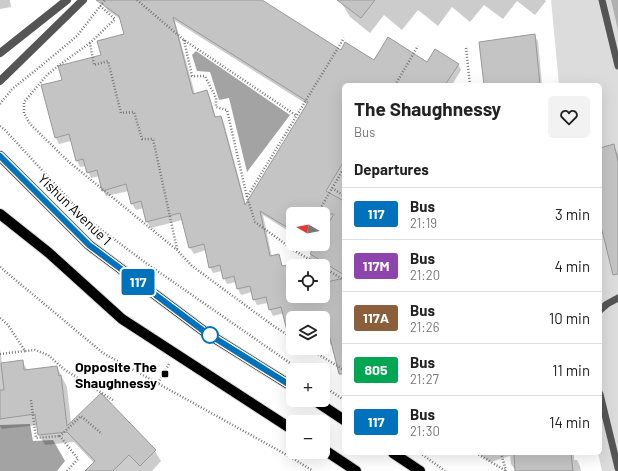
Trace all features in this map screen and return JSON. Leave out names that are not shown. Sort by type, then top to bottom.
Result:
[{"type":"main road","name":"Yishun Avenue 1","points":[[0,156],[89,245],[205,332],[286,383]]},
{"type":"main road","points":[[0,214],[49,253],[122,319],[286,425]]},
{"type":"main road","points":[[324,407],[342,419]]},
{"type":"main road","points":[[330,454],[356,471]]},
{"type":"main road","points":[[396,455],[420,471]]},
{"type":"street","points":[[0,53],[67,0]]},
{"type":"street","points":[[0,81],[83,0]]},
{"type":"lane","points":[[602,0],[618,66]]},
{"type":"lane","points":[[602,308],[606,304],[618,298]]},
{"type":"lane","points":[[602,402],[618,468]]},
{"type":"path","points":[[0,104],[12,89],[77,36],[105,0]]},
{"type":"path","points":[[137,0],[184,40],[297,116]]},
{"type":"path","points":[[100,6],[115,19],[90,44],[47,75],[24,102],[24,113],[30,124],[69,162],[177,250],[192,266],[286,334]]},
{"type":"path","points":[[247,197],[344,38]]},
{"type":"path","points":[[184,40],[192,76],[205,76],[216,98],[216,107],[227,110],[247,197],[255,222],[286,244]]},
{"type":"path","points":[[90,44],[94,65],[108,61],[121,113],[134,112],[142,139],[153,138],[177,250]]},
{"type":"path","points":[[396,83],[418,46]]},
{"type":"path","points":[[466,48],[470,83]]},
{"type":"path","points":[[0,126],[87,219],[146,263],[290,363]]},
{"type":"path","points":[[321,207],[342,171]]},
{"type":"path","points":[[332,188],[342,195]]},
{"type":"path","points":[[295,251],[308,259]]},
{"type":"path","points":[[0,267],[103,353],[313,471]]},
{"type":"path","points":[[330,272],[342,279]]},
{"type":"path","points":[[0,318],[8,325],[24,350]]},
{"type":"path","points":[[0,354],[24,350],[35,350],[48,355],[65,370],[113,400]]},
{"type":"path","points":[[158,383],[175,353]]},
{"type":"path","points":[[319,355],[342,369]]},
{"type":"path","points":[[330,391],[342,399]]},
{"type":"path","points":[[31,400],[36,438],[60,436],[82,416],[102,434]]},
{"type":"path","points":[[60,436],[78,459],[67,471]]},
{"type":"path","points":[[423,455],[445,471]]},
{"type":"path","points":[[479,455],[506,471],[502,455]]},
{"type":"shaded area","points":[[551,0],[618,0],[618,471],[602,471],[598,455],[602,455],[602,83],[559,83]]},
{"type":"shaded area","points":[[196,51],[290,115],[247,172],[229,98],[219,100],[210,72],[197,71],[192,55]]},
{"type":"shaded area","points":[[30,424],[33,441],[53,440],[65,461],[57,471],[0,471],[0,425]]},
{"type":"building","points":[[96,0],[262,0],[341,50],[345,42],[374,60],[388,37],[427,62],[435,49],[459,64],[446,83],[342,83],[342,164],[326,191],[342,200],[342,274],[330,266],[330,259],[318,259],[310,254],[312,251],[330,251],[330,221],[334,214],[330,214],[330,207],[286,207],[286,227],[260,211],[270,256],[279,254],[282,266],[286,265],[286,303],[330,303],[330,281],[342,278],[342,374],[339,374],[330,338],[330,311],[286,311],[286,327],[281,307],[269,310],[266,297],[253,300],[250,286],[237,289],[234,276],[223,279],[220,265],[209,268],[204,244],[189,248],[180,213],[146,222],[141,201],[131,204],[126,184],[102,191],[97,170],[87,173],[83,159],[76,161],[69,134],[55,138],[41,85],[62,80],[58,66],[101,55],[97,41],[124,34],[119,16]],"holes":[[[173,17],[308,102],[245,205],[221,116],[215,117],[207,90],[193,94]]]},
{"type":"building","points":[[337,0],[375,0],[361,18]]},
{"type":"building","points":[[535,34],[540,83],[484,83],[479,42]]},
{"type":"building","points":[[614,144],[618,162],[618,274],[613,275],[602,230],[602,147]]},
{"type":"building","points":[[23,360],[24,370],[57,366],[59,376],[61,375],[67,426],[101,393],[156,450],[140,466],[129,455],[113,471],[85,471],[95,461],[67,432],[38,435],[35,414],[0,419],[0,390],[4,390],[1,363]]},
{"type":"building","points":[[514,455],[571,455],[573,471],[515,471]]},
{"type":"bus line","name":"117","points":[[0,156],[89,245],[205,332],[286,383]]},
{"type":"place","name":"Opposite The Shaughnessy","points":[[165,374]]}]
